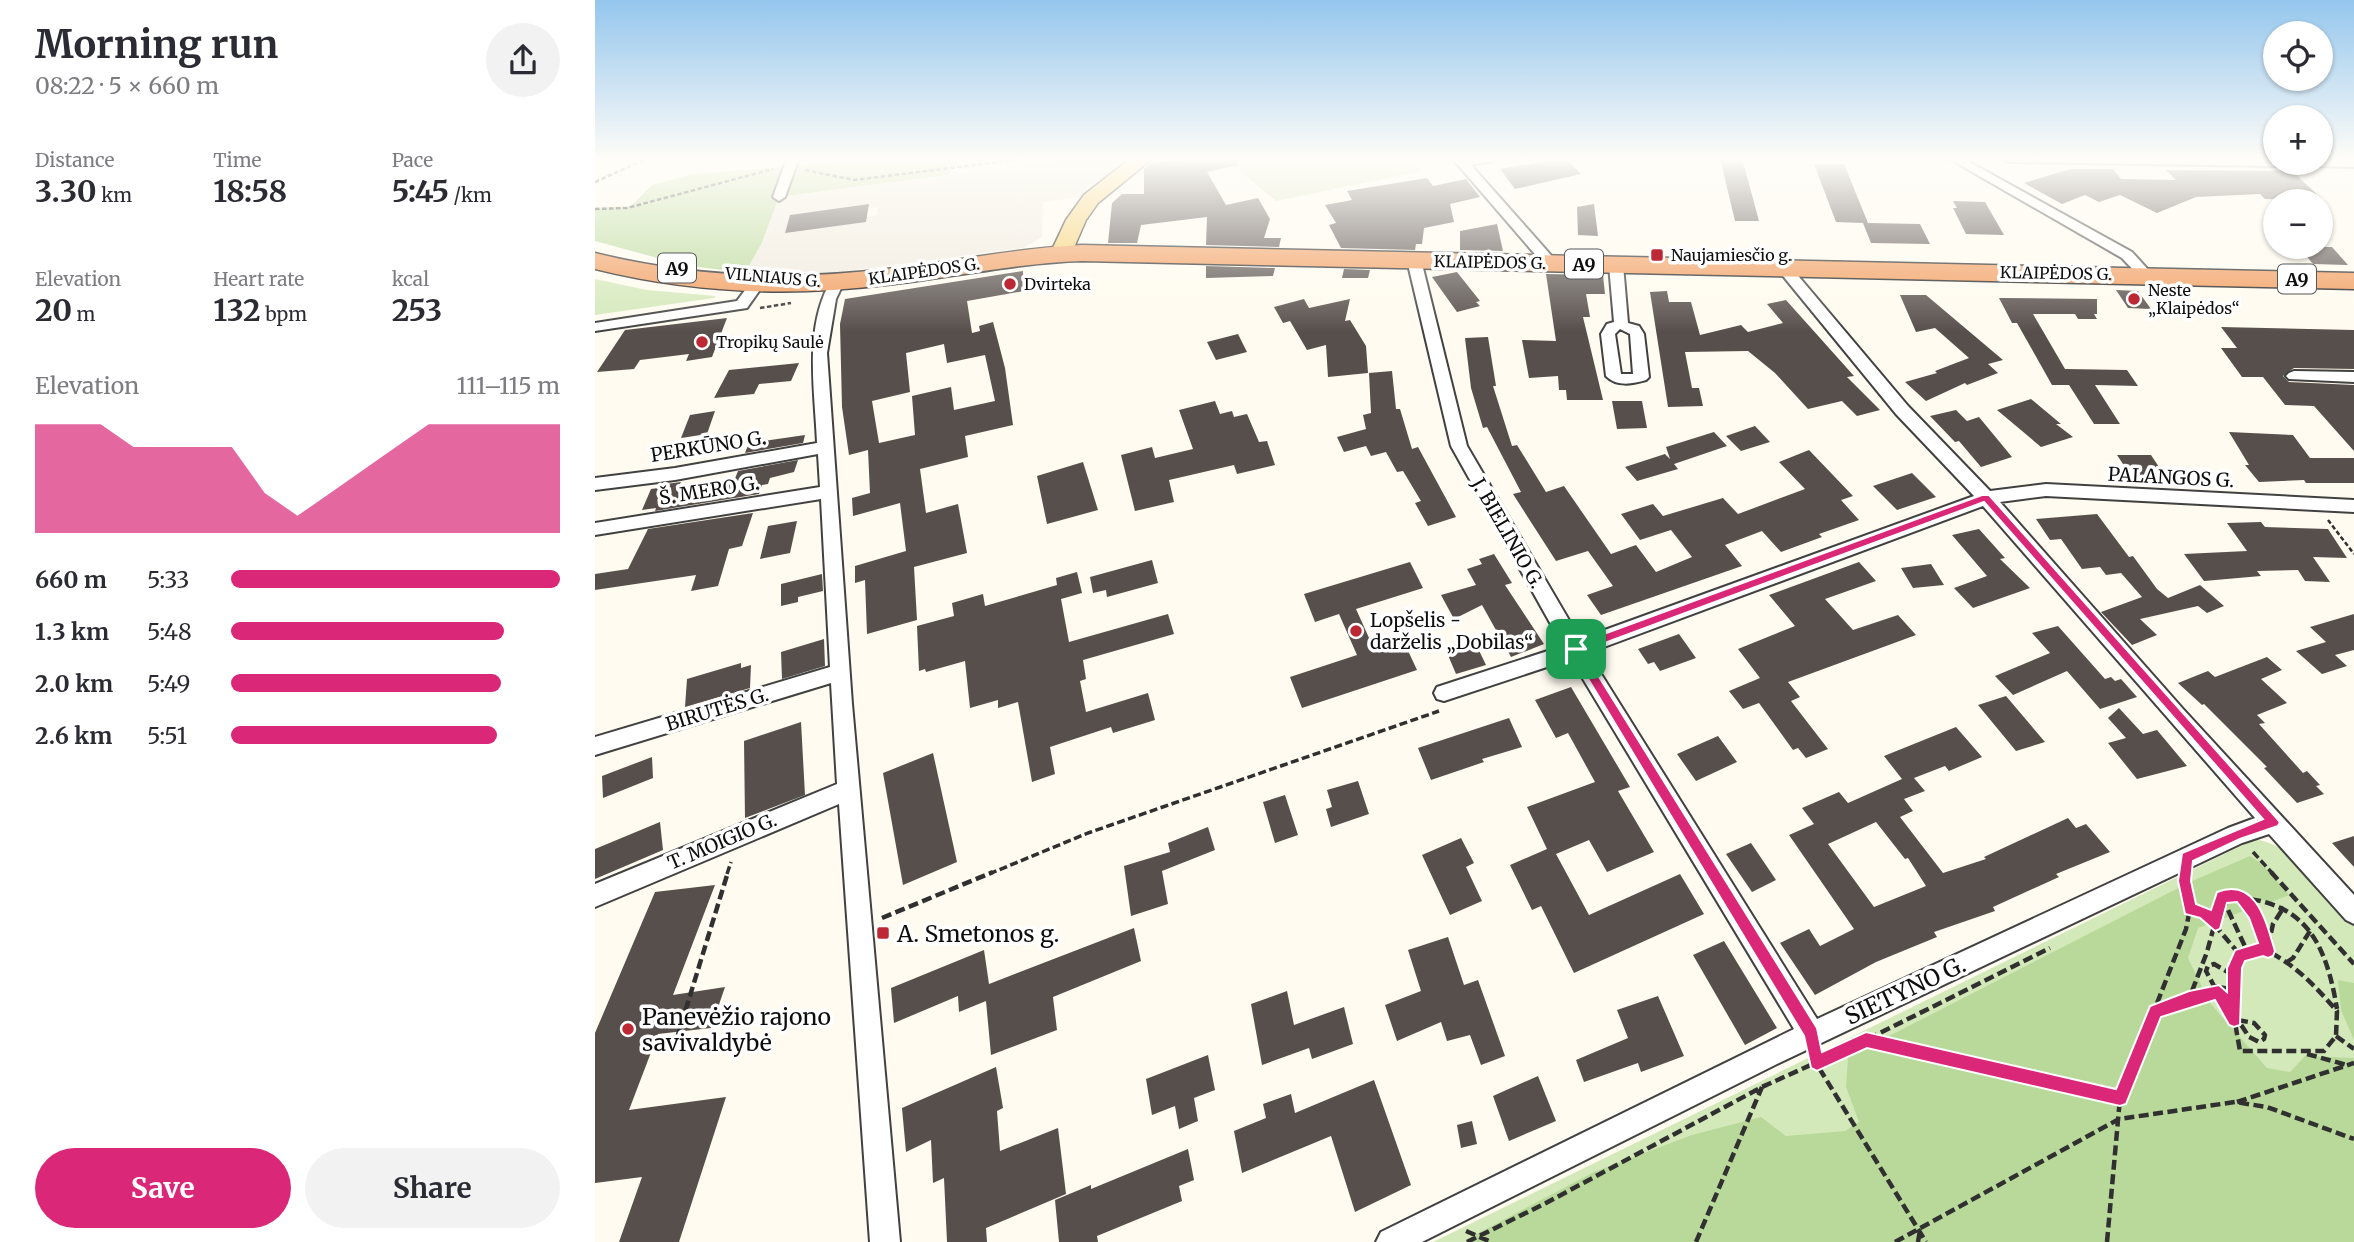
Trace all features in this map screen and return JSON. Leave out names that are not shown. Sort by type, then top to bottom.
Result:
[{"type":"highway","name":"VILNIAUS G.","points":[[595,247],[756,291]]},
{"type":"highway","name":"KLAIPĖDOS G.","points":[[833,290],[1071,253],[2354,281]]},
{"type":"highway","name":"VILNIAUS G.","points":[[595,261],[642,273],[756,291],[833,290]]},
{"type":"main road","points":[[1071,253],[1086,238],[1086,216]]},
{"type":"street","points":[[1510,216],[1552,264]]},
{"type":"street","points":[[2057,216],[2127,255],[2146,275]]},
{"type":"street","name":"J. BIELINIO G.","points":[[1415,260],[1459,446],[1576,649],[1812,1034]]},
{"type":"street","points":[[1616,265],[1621,325]]},
{"type":"street","points":[[1784,268],[1895,401],[1986,498],[2354,912]]},
{"type":"street","points":[[833,290],[820,354],[840,672],[885,1242]]},
{"type":"street","points":[[595,327],[742,305],[756,291]]},
{"type":"street","points":[[2294,376],[2354,377]]},
{"type":"street","name":"PERKŪNO G.","points":[[595,484],[827,447]]},
{"type":"street","name":"PALANGOS G.","points":[[1442,702],[1576,649],[1986,498],[2046,490],[2354,506]]},
{"type":"street","name":"Š. MERO G.","points":[[595,529],[828,492]]},
{"type":"street","name":"BIRUTĖS G.","points":[[595,746],[840,672]]},
{"type":"street","name":"T. MOIGIO G.","points":[[595,896],[850,789]]},
{"type":"street","name":"SIETYNO G.","points":[[1391,1242],[1812,1034],[2189,872],[2236,835],[2273,822]]},
{"type":"path","points":[[756,291],[833,290]]},
{"type":"path","points":[[2326,518],[2354,554]]},
{"type":"path","points":[[900,911],[1088,833],[1442,702]]},
{"type":"path","points":[[681,1052],[677,1038],[740,833]]},
{"type":"path","points":[[2242,856],[2254,851],[2354,964]]},
{"type":"path","points":[[2172,887],[2189,872]]},
{"type":"path","points":[[2107,1242],[2120,1098],[2156,1012],[2186,929],[2190,909],[2189,872]]},
{"type":"path","points":[[2190,909],[2204,913],[2224,938],[2237,948],[2240,955],[2233,990],[2234,1019],[2240,1051],[2325,1051],[2336,1036],[2337,1011],[2329,972],[2311,930],[2284,907],[2241,895],[2222,897]]},
{"type":"path","points":[[2241,895],[2254,913],[2268,951]]},
{"type":"path","points":[[2189,999],[2207,952],[2222,897]]},
{"type":"path","points":[[2222,897],[2248,953]]},
{"type":"path","points":[[2268,951],[2273,924],[2284,907]]},
{"type":"path","points":[[2287,962],[2293,958],[2311,930]]},
{"type":"path","points":[[1467,1242],[1546,1203],[1762,1087],[1866,1040],[2063,942]]},
{"type":"path","points":[[2240,955],[2263,949],[2268,951],[2299,970],[2337,1011]]},
{"type":"path","points":[[2233,990],[2214,986],[2206,971],[2208,966],[2214,964],[2234,975]]},
{"type":"path","points":[[2156,1012],[2189,999],[2219,992],[2234,1019],[2251,1039],[2259,1042],[2264,1039],[2265,1035],[2254,1023],[2234,1019]]},
{"type":"path","points":[[1812,1034],[1817,1063],[1927,1242]]},
{"type":"path","points":[[2336,1036],[2354,1049]]},
{"type":"path","points":[[1866,1040],[2120,1098]]},
{"type":"path","points":[[2302,1053],[2347,1065]]},
{"type":"path","points":[[1696,1242],[1762,1087],[1768,1055]]},
{"type":"path","points":[[1895,1242],[2119,1119],[2235,1102],[2354,1063]]},
{"type":"path","points":[[2235,1102],[2267,1107],[2354,1139]]},
{"type":"path","points":[[1918,1242],[1920,1229]]},
{"type":"green space","points":[[595,216],[772,216],[762,243],[745,273],[683,265],[595,241]]},
{"type":"green space","points":[[595,279],[647,290],[716,296],[595,315]]},
{"type":"green space","points":[[2255,839],[2285,851],[2298,861],[2354,926],[2354,1242],[1433,1242]]},
{"type":"green space","points":[[2250,856],[2262,864],[2289,895],[2271,902],[2263,900],[2246,910],[2198,928],[2188,958],[2210,1003],[2267,1068],[2290,1072],[2305,1056],[2354,1058],[2354,1242],[1469,1242],[1471,1237],[1594,1172],[1692,1135],[1761,1117],[1786,1136],[1845,1131],[1859,1122],[1846,1087],[1848,1057],[2190,882]]},
{"type":"green space","points":[[2338,980],[2354,983],[2354,1040],[2341,1010]]},
{"type":"shaded area","points":[[772,216],[791,216],[785,232],[866,222],[867,217],[872,216],[1043,216],[1042,237],[1023,248],[839,272],[745,273],[762,243]]},
{"type":"building","points":[[790,216],[867,216],[866,222],[785,233]]},
{"type":"building","points":[[1111,216],[1268,216],[1270,219],[1264,238],[1281,238],[1279,247],[1206,245],[1207,217],[1141,225],[1137,243],[1108,243]]},
{"type":"building","points":[[1332,216],[1453,216],[1454,222],[1424,228],[1422,244],[1416,244],[1415,250],[1341,248],[1329,225],[1336,223]]},
{"type":"building","points":[[1577,216],[1595,216],[1598,236],[1578,235]]},
{"type":"building","points":[[1734,216],[1758,216],[1759,221],[1735,221]]},
{"type":"building","points":[[1834,216],[1865,216],[1868,223],[1920,224],[1930,244],[1871,243],[1863,223],[1836,222]]},
{"type":"building","points":[[1957,216],[1993,216],[2004,235],[1966,234]]},
{"type":"building","points":[[1497,224],[1503,251],[1460,250],[1460,231]]},
{"type":"building","points":[[2333,248],[2348,265],[2313,264],[2309,259],[2333,259]]},
{"type":"building","points":[[1206,266],[1275,268],[1273,276],[1206,278]]},
{"type":"building","points":[[1344,269],[1370,270],[1368,278],[1342,278]]},
{"type":"building","points":[[1023,271],[1024,291],[967,301],[972,333],[980,331],[979,326],[993,322],[1005,368],[1013,425],[965,436],[968,457],[920,469],[926,513],[958,504],[967,553],[914,567],[917,620],[867,634],[865,580],[855,583],[855,566],[906,551],[900,503],[853,516],[852,498],[870,493],[868,450],[849,455],[842,407],[840,324],[845,299]],"holes":[[[944,344],[947,363],[985,355],[995,401],[954,410],[951,387],[912,396],[915,435],[879,443],[872,401],[910,392],[906,353]]]},
{"type":"building","points":[[1457,272],[1480,301],[1476,302],[1480,306],[1457,312],[1432,277]]},
{"type":"building","points":[[1546,274],[1603,275],[1605,294],[1586,294],[1590,317],[1583,317],[1603,400],[1567,400],[1566,390],[1559,390],[1558,376],[1529,378],[1522,340],[1556,341]]},
{"type":"building","points":[[2116,290],[2138,291],[2151,309],[2128,308]]},
{"type":"building","points":[[1667,291],[1669,302],[1691,302],[1700,335],[1741,325],[1748,332],[1783,323],[1767,304],[1786,300],[1854,376],[1847,377],[1880,410],[1857,416],[1842,401],[1808,409],[1775,373],[1748,351],[1685,352],[1692,388],[1699,388],[1703,406],[1668,407],[1650,292]]},
{"type":"building","points":[[1900,295],[1926,295],[2003,360],[1988,364],[1998,373],[1967,385],[1965,383],[1926,401],[1905,382],[1937,373],[1935,371],[1969,358],[1935,328],[1916,332]]},
{"type":"building","points":[[1999,298],[2097,299],[2097,314],[2094,314],[2097,319],[2078,319],[2075,314],[2033,314],[2065,369],[2127,370],[2138,386],[2095,385],[2120,424],[2094,424],[2069,385],[2052,385],[2017,323],[2012,323]]},
{"type":"building","points":[[1304,299],[1309,308],[1350,299],[1345,321],[1350,320],[1366,346],[1368,373],[1328,377],[1326,345],[1307,350],[1290,321],[1283,323],[1274,307]]},
{"type":"building","points":[[727,318],[712,357],[686,361],[689,354],[640,360],[634,369],[597,372],[625,330]]},
{"type":"building","points":[[2221,327],[2354,330],[2354,369],[2294,368],[2283,376],[2289,382],[2354,385],[2354,451],[2314,406],[2285,405],[2263,377],[2242,377],[2221,348],[2237,348]]},
{"type":"building","points":[[1238,334],[1247,352],[1216,360],[1207,342]]},
{"type":"building","points":[[1488,337],[1496,386],[1493,386],[1512,446],[1517,445],[1546,492],[1564,486],[1611,554],[1636,545],[1656,572],[1692,557],[1671,530],[1640,540],[1621,514],[1653,504],[1663,516],[1723,498],[1738,514],[1805,489],[1779,462],[1809,450],[1853,496],[1841,500],[1859,520],[1819,534],[1822,537],[1781,552],[1762,531],[1725,545],[1742,566],[1601,615],[1587,595],[1613,586],[1588,551],[1556,561],[1513,494],[1521,492],[1487,427],[1483,428],[1471,388],[1465,338]]},
{"type":"building","points":[[799,363],[791,381],[759,384],[754,394],[714,398],[729,370]]},
{"type":"building","points":[[1392,371],[1396,409],[1400,409],[1412,449],[1418,447],[1456,517],[1428,526],[1415,503],[1421,501],[1403,471],[1397,472],[1386,452],[1371,456],[1366,446],[1344,452],[1337,437],[1366,429],[1363,415],[1371,413],[1369,373]]},
{"type":"building","points":[[2031,399],[2073,437],[2041,447],[1997,410]]},
{"type":"building","points":[[1215,401],[1220,414],[1232,411],[1234,417],[1247,414],[1259,442],[1267,441],[1275,465],[1237,474],[1234,465],[1169,480],[1174,502],[1135,511],[1121,455],[1152,447],[1155,458],[1193,449],[1179,410]]},
{"type":"building","points":[[1612,401],[1642,401],[1647,428],[1617,429]]},
{"type":"building","points":[[1956,410],[1967,421],[1979,417],[2012,457],[1981,467],[1959,441],[1955,442],[1930,416]]},
{"type":"building","points":[[715,411],[707,434],[681,438],[690,415]]},
{"type":"building","points":[[1755,426],[1770,442],[1741,451],[1726,436]]},
{"type":"building","points":[[1714,432],[1727,446],[1674,464],[1678,469],[1637,481],[1625,467],[1665,454],[1670,459],[1666,447]]},
{"type":"building","points":[[2229,432],[2293,435],[2310,458],[2354,458],[2354,483],[2306,483],[2304,480],[2259,482],[2245,465],[2249,465]]},
{"type":"building","points":[[805,435],[803,443],[745,453],[749,443]]},
{"type":"building","points":[[2117,455],[2151,455],[2165,476],[2131,476]]},
{"type":"building","points":[[798,460],[794,472],[770,478],[768,484],[762,485],[759,494],[655,511],[656,508],[642,510],[651,489],[658,488],[659,485],[681,482],[678,488],[734,481],[738,471]]},
{"type":"building","points":[[1083,462],[1098,510],[1047,524],[1037,476]]},
{"type":"building","points":[[1912,473],[1936,497],[1897,510],[1873,486]]},
{"type":"building","points":[[753,513],[742,546],[729,549],[718,586],[691,591],[696,575],[595,590],[595,574],[628,569],[648,529]]},
{"type":"building","points":[[2097,514],[2129,557],[2133,556],[2157,589],[2168,598],[2200,585],[2224,606],[2207,613],[2198,606],[2140,619],[2157,635],[2132,645],[2101,612],[2142,597],[2121,573],[2106,575],[2100,567],[2082,569],[2061,539],[2050,540],[2036,519]]},
{"type":"building","points":[[797,521],[790,553],[760,559],[768,526]]},
{"type":"building","points":[[2261,522],[2265,527],[2328,529],[2347,558],[2313,557],[2330,582],[2305,581],[2298,570],[2257,571],[2261,576],[2204,581],[2184,554],[2247,551],[2227,523]]},
{"type":"building","points":[[1979,529],[2005,558],[2000,559],[2030,588],[1973,608],[1954,588],[1987,576],[1952,535]]},
{"type":"building","points":[[1494,554],[1512,583],[1505,585],[1544,644],[1511,657],[1482,605],[1454,619],[1441,595],[1476,585],[1467,569],[1482,564],[1479,559]]},
{"type":"building","points":[[1152,560],[1158,583],[1107,597],[1106,590],[1093,593],[1090,577]]},
{"type":"building","name":"Lopšelis - darželis „Dobilas“","points":[[1410,562],[1423,588],[1356,609],[1374,649],[1403,640],[1417,670],[1302,708],[1290,677],[1357,655],[1339,614],[1315,622],[1304,594]]},
{"type":"building","points":[[1859,562],[1876,581],[1825,599],[1853,630],[1898,615],[1916,635],[1788,682],[1800,697],[1791,701],[1828,749],[1806,758],[1798,748],[1793,750],[1759,703],[1743,709],[1729,691],[1760,678],[1738,649],[1795,626],[1769,595]]},
{"type":"building","points":[[1931,564],[1944,585],[1913,588],[1901,568]]},
{"type":"building","points":[[1077,572],[1082,593],[1061,599],[1069,642],[1168,614],[1174,634],[1083,660],[1086,679],[1080,681],[1086,712],[1148,693],[1155,720],[1113,733],[1111,727],[1050,747],[1055,774],[1032,782],[1018,702],[998,708],[998,700],[970,708],[965,661],[926,672],[925,669],[919,671],[917,626],[954,616],[952,603],[983,594],[985,606],[1057,585],[1056,578]]},
{"type":"building","points":[[822,574],[823,591],[798,597],[798,602],[781,606],[781,584]]},
{"type":"building","points":[[2354,614],[2354,650],[2335,655],[2347,666],[2322,674],[2296,651],[2326,642],[2310,627]]},
{"type":"building","points":[[2058,626],[2105,679],[2121,679],[2137,697],[2100,709],[2067,671],[2013,695],[1995,676],[2050,653],[2032,633]]},
{"type":"building","points":[[1679,634],[1696,658],[1660,671],[1654,662],[1648,664],[1638,649]]},
{"type":"building","points":[[824,639],[825,666],[782,679],[781,652]]},
{"type":"building","points":[[1474,640],[1486,665],[1456,674],[1445,648]]},
{"type":"building","points":[[2267,657],[2282,670],[2261,679],[2287,703],[2257,715],[2265,723],[2259,724],[2303,773],[2307,771],[2320,785],[2316,786],[2324,794],[2297,803],[2264,768],[2267,767],[2204,704],[2178,683],[2208,671],[2215,677]]},
{"type":"building","points":[[741,663],[741,668],[751,665],[750,688],[685,707],[687,679]]},
{"type":"building","points":[[1571,687],[1630,787],[1618,791],[1654,852],[1607,872],[1589,840],[1556,854],[1589,915],[1680,874],[1704,914],[1574,973],[1541,906],[1532,910],[1510,865],[1547,849],[1527,807],[1595,782],[1568,733],[1556,738],[1535,700]]},
{"type":"building","points":[[2006,696],[2045,742],[2016,751],[1978,705]]},
{"type":"building","points":[[2119,708],[2143,734],[2157,730],[2187,766],[2137,779],[2108,743],[2126,738],[2108,718]]},
{"type":"building","points":[[1509,718],[1522,747],[1482,759],[1484,762],[1431,780],[1418,748]]},
{"type":"building","points":[[801,722],[805,795],[745,818],[744,741]]},
{"type":"building","points":[[1956,727],[1982,757],[1949,771],[1945,766],[1914,778],[1925,791],[1904,799],[1913,811],[1900,817],[1943,873],[1986,859],[1984,857],[2068,818],[2076,828],[2086,824],[2110,852],[2056,874],[2059,877],[1993,907],[1995,911],[1934,932],[1937,937],[1876,962],[1815,995],[1780,943],[1809,929],[1820,946],[1854,929],[1789,835],[1814,824],[1802,808],[1839,792],[1848,803],[1902,779],[1884,756]],"holes":[[[1876,822],[1905,859],[1908,858],[1926,886],[1874,907],[1828,844]]]},
{"type":"building","points":[[1718,736],[1737,762],[1696,781],[1677,754]]},
{"type":"building","points":[[933,753],[957,862],[903,885],[883,773]]},
{"type":"building","points":[[652,757],[653,778],[603,798],[602,776]]},
{"type":"building","points":[[1358,781],[1369,814],[1331,827],[1326,809],[1332,807],[1327,790]]},
{"type":"building","points":[[1285,795],[1298,835],[1275,843],[1263,802]]},
{"type":"building","points":[[660,822],[663,850],[595,879],[595,849]]},
{"type":"building","points":[[1208,827],[1215,850],[1162,871],[1168,904],[1131,916],[1124,866],[1170,852],[1168,843]]},
{"type":"building","points":[[2354,836],[2354,867],[2332,843]]},
{"type":"building","points":[[1461,838],[1474,863],[1466,867],[1482,901],[1450,915],[1422,855]]},
{"type":"building","points":[[1751,843],[1776,880],[1752,892],[1726,854]]},
{"type":"building","points":[[715,885],[673,995],[725,987],[711,1028],[658,1034],[629,1110],[726,1097],[679,1242],[619,1242],[642,1177],[595,1183],[595,1033],[655,892]]},
{"type":"building","points":[[1134,928],[1141,961],[1053,997],[1057,1030],[991,1055],[986,1001],[959,1012],[958,996],[894,1023],[891,988],[984,950],[989,984]]},
{"type":"building","points":[[1448,937],[1464,985],[1478,980],[1505,1056],[1481,1065],[1470,1035],[1447,1041],[1441,1022],[1397,1041],[1385,1005],[1421,991],[1408,950]]},
{"type":"building","points":[[1724,941],[1777,1028],[1745,1045],[1693,955]]},
{"type":"building","points":[[1287,991],[1294,1025],[1344,1007],[1353,1044],[1312,1059],[1309,1048],[1262,1065],[1251,1004]]},
{"type":"building","points":[[1658,996],[1684,1056],[1641,1072],[1638,1063],[1584,1082],[1576,1060],[1628,1038],[1617,1010]]},
{"type":"building","points":[[1208,1055],[1215,1090],[1194,1098],[1198,1121],[1179,1129],[1175,1106],[1152,1115],[1146,1079]]},
{"type":"building","points":[[996,1067],[1003,1108],[997,1111],[1000,1151],[1058,1128],[1066,1194],[986,1228],[987,1242],[947,1242],[944,1178],[933,1183],[931,1140],[906,1152],[902,1108]]},
{"type":"building","points":[[1538,1076],[1556,1121],[1509,1141],[1493,1096]]},
{"type":"building","points":[[1374,1080],[1411,1185],[1355,1212],[1331,1136],[1242,1173],[1234,1131],[1266,1118],[1263,1104],[1291,1094],[1295,1113]]},
{"type":"building","points":[[1472,1121],[1477,1144],[1461,1148],[1457,1125]]},
{"type":"building","points":[[1188,1149],[1194,1180],[1179,1186],[1182,1201],[1097,1236],[1098,1242],[1059,1242],[1055,1200],[1091,1185],[1091,1189]]},
{"type":"place","name":"Naujamiesčio g.","points":[[1657,255]]},
{"type":"place","name":"Dvirteka","points":[[1010,284]]},
{"type":"place","name":"Neste „Klaipėdos“","points":[[2134,299]]},
{"type":"place","name":"Tropikų Saulė","points":[[702,342]]},
{"type":"place","name":"Lopšelis - darželis „Dobilas“","points":[[1356,631]]},
{"type":"place","name":"A. Smetonos g.","points":[[883,933]]},
{"type":"place","name":"Panevėžio rajono savivaldybė","points":[[628,1029]]},
{"type":"route","points":[[1986,498],[2273,822],[2236,835],[2187,858],[2185,881],[2190,909],[2204,913],[2215,924],[2222,897],[2241,895],[2262,929],[2268,951],[2263,949],[2240,955],[2234,975],[2234,1019],[2219,992],[2189,999],[2156,1012],[2120,1098],[1866,1040],[1817,1063],[1812,1034],[1576,649],[1986,498]]}]
